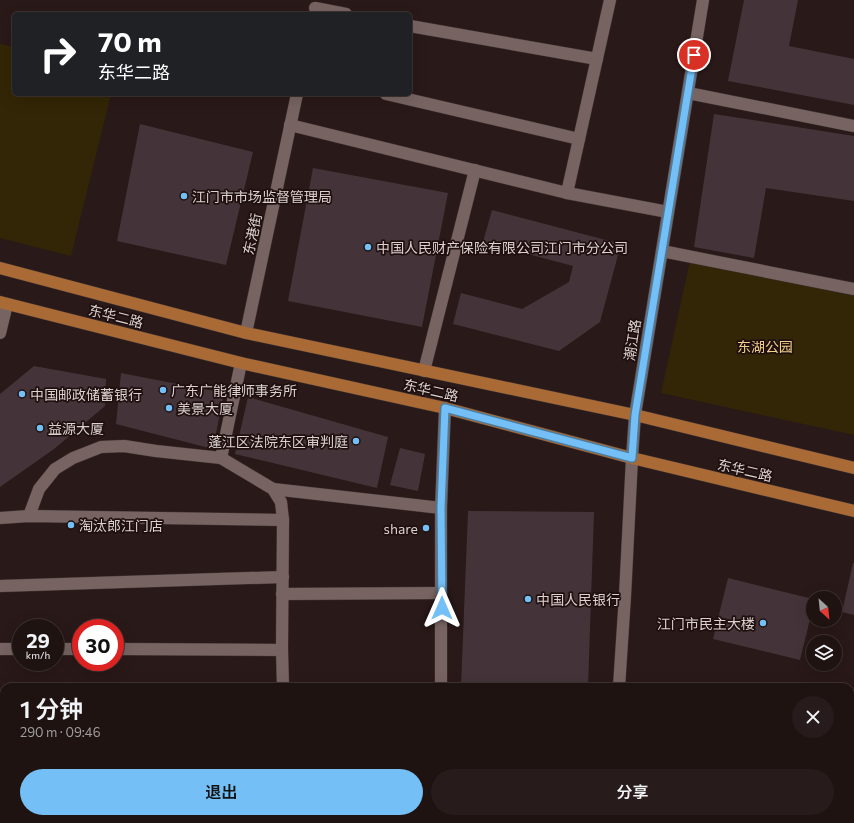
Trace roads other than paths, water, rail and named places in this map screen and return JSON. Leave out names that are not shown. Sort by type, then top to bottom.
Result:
[{"type":"main road","name":"东华二路","points":[[0,268],[246,333],[635,415],[854,468]]},
{"type":"main road","name":"东华二路","points":[[4,303],[241,363],[445,408],[632,458],[854,511]]},
{"type":"street","points":[[567,192],[610,0]]},
{"type":"street","name":"潮江路","points":[[619,683],[635,415],[703,0]]},
{"type":"street","points":[[315,7],[337,12]]},
{"type":"street","points":[[412,26],[597,59]]},
{"type":"street","points":[[688,93],[854,126]]},
{"type":"street","name":"东港街","points":[[246,333],[297,96]]},
{"type":"street","points":[[395,96],[579,139]]},
{"type":"street","points":[[290,125],[567,192],[668,212]]},
{"type":"street","points":[[424,370],[475,170]]},
{"type":"street","points":[[662,251],[854,289]]},
{"type":"street","points":[[0,333],[4,303]]},
{"type":"street","points":[[221,458],[241,363]]},
{"type":"street","points":[[441,683],[441,508],[445,408]]},
{"type":"street","points":[[29,516],[39,489],[55,469],[73,458],[101,447],[124,446],[221,458],[273,489],[441,508]]},
{"type":"street","points":[[273,489],[281,502],[283,520],[283,683]]},
{"type":"street","points":[[0,518],[29,516],[283,520]]},
{"type":"street","points":[[0,586],[282,577]]},
{"type":"street","points":[[282,594],[442,593]]},
{"type":"street","points":[[0,648],[12,649]]},
{"type":"street","points":[[124,649],[282,650]]},
{"type":"place","name":"江门市市场监督管理局","points":[[184,196]]},
{"type":"place","name":"中国人民财产保险有限公司江门市分公司","points":[[368,247]]},
{"type":"place","name":"广东广能律师事务所","points":[[163,390]]},
{"type":"place","name":"中国邮政储蓄银行","points":[[22,394]]},
{"type":"place","name":"美景大厦","points":[[169,408]]},
{"type":"place","name":"益源大厦","points":[[40,428]]},
{"type":"place","name":"蓬江区法院东区审判庭","points":[[356,441]]},
{"type":"place","name":"淘汰郎江门店","points":[[71,525]]},
{"type":"place","name":"share","points":[[426,528]]},
{"type":"place","name":"中国人民银行","points":[[528,599]]},
{"type":"place","name":"江门市民主大楼","points":[[763,623]]},
{"type":"park label","name":"东湖公园","points":[[765,346]]}]
